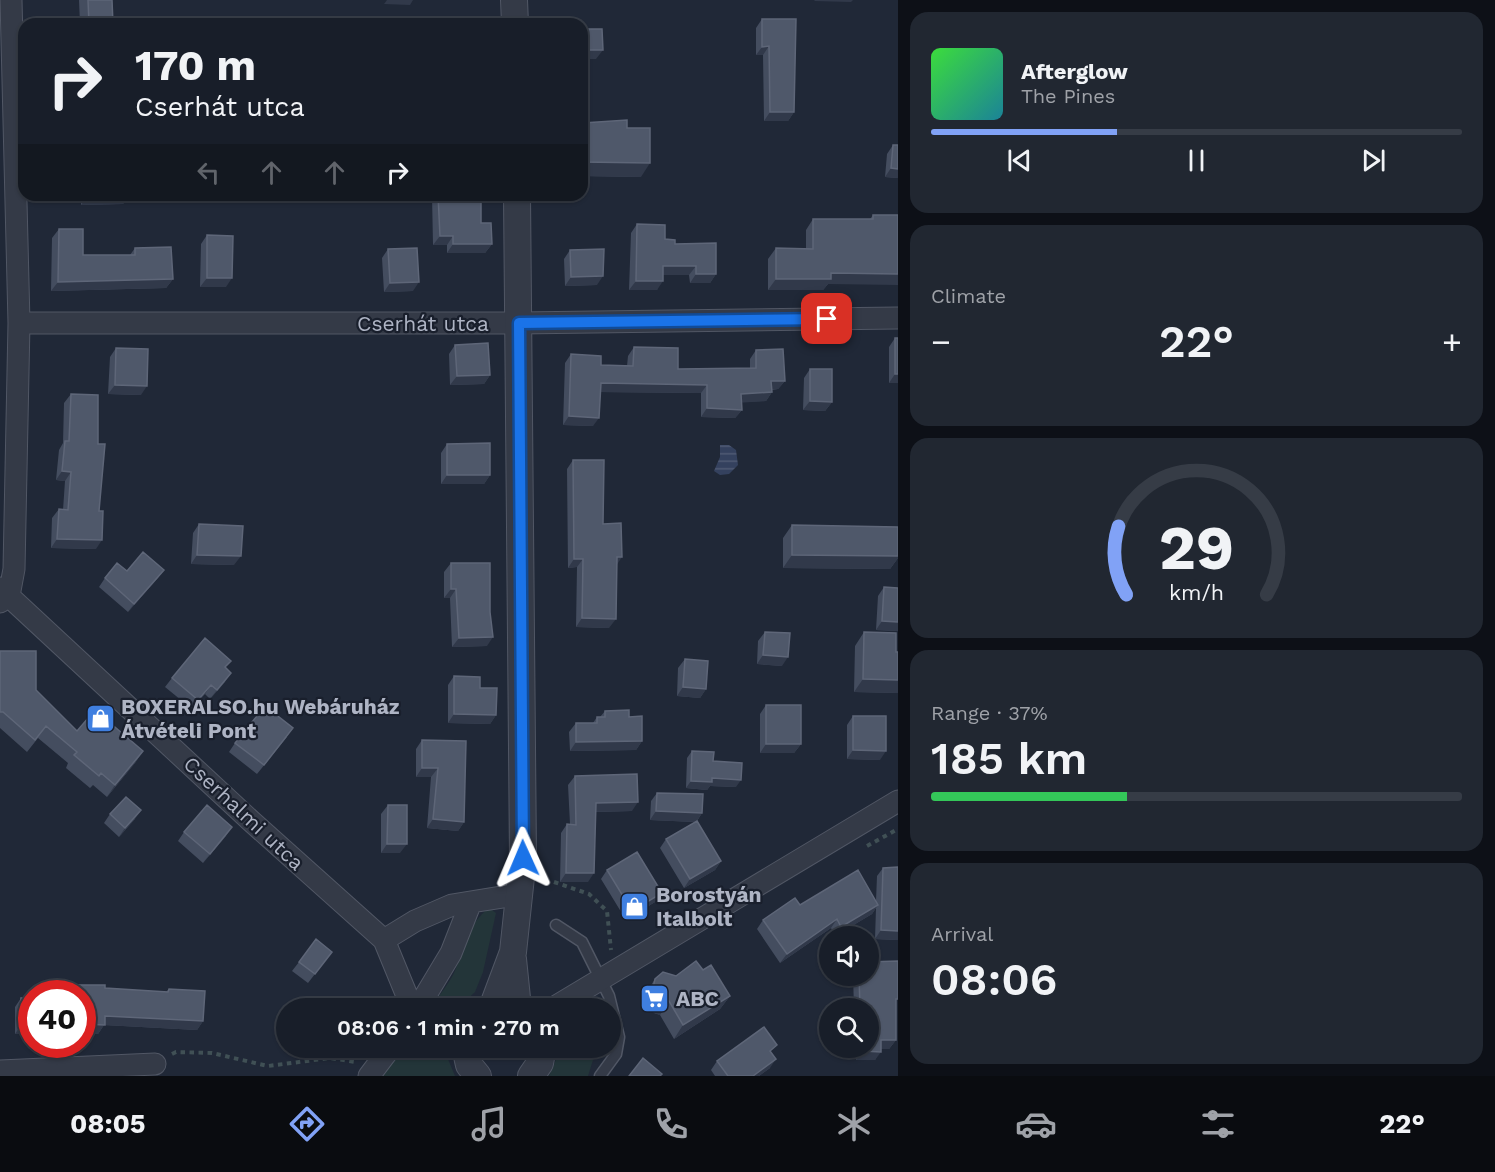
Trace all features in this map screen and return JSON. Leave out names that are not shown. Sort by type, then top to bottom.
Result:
[{"type":"street","points":[[3,596],[14,569],[19,323],[11,0]]},
{"type":"street","points":[[514,0],[515,18]]},
{"type":"street","points":[[517,201],[523,858],[513,952],[517,998]]},
{"type":"street","name":"Cserhát utca","points":[[19,323],[519,323],[898,318]]},
{"type":"street","name":"Cserhalmi utca","points":[[3,596],[384,939],[408,998]]},
{"type":"street","points":[[572,998],[898,801]]},
{"type":"street","points":[[384,939],[452,905],[520,894]]},
{"type":"street","points":[[424,998],[451,953],[471,902]]},
{"type":"street","points":[[496,998],[513,952]]},
{"type":"street","points":[[466,1058],[475,1075]]},
{"type":"street","points":[[531,1076],[541,1058]]},
{"type":"street","points":[[0,1071],[154,1064]]},
{"type":"lane","points":[[556,925],[582,942],[609,996],[618,1037],[616,1054],[600,1076]]},
{"type":"path","points":[[554,882],[589,894],[607,911]]},
{"type":"path","points":[[154,1064],[176,1052],[212,1053],[268,1066],[330,1058],[374,1070]]},
{"type":"shaded area","points":[[489,908],[496,913],[483,972],[475,992],[469,998],[437,998],[454,973],[467,937],[482,914]]},
{"type":"shaded area","points":[[395,1058],[448,1058],[455,1076],[383,1076]]},
{"type":"shaded area","points":[[557,1058],[594,1058],[588,1076],[549,1076]]},
{"type":"water","points":[[720,445],[729,445],[736,450],[738,465],[729,474],[720,475],[714,471],[720,457]]},
{"type":"building","points":[[88,0],[112,0],[113,18],[89,18]]},
{"type":"building","points":[[762,19],[796,19],[794,112],[770,112],[769,46],[762,47]]},
{"type":"building","points":[[588,29],[602,29],[603,50],[588,50]]},
{"type":"building","points":[[627,120],[627,128],[650,128],[650,163],[588,162],[588,123]]},
{"type":"building","points":[[893,145],[898,145],[898,169],[891,168]]},
{"type":"building","points":[[438,201],[481,201],[481,223],[491,223],[492,244],[453,244],[453,236],[440,236]]},
{"type":"building","points":[[873,215],[898,215],[898,274],[831,273],[831,279],[776,279],[776,248],[813,249],[813,219],[873,219]]},
{"type":"building","points":[[637,224],[665,225],[665,239],[675,240],[675,244],[716,243],[716,274],[696,274],[696,266],[663,266],[663,281],[636,281]]},
{"type":"building","points":[[59,229],[83,229],[83,255],[135,255],[135,248],[171,247],[173,279],[58,282]]},
{"type":"building","points":[[207,235],[233,236],[232,278],[207,278]]},
{"type":"building","points":[[417,248],[419,282],[390,283],[388,249]]},
{"type":"building","points":[[604,249],[603,276],[571,277],[570,250]]},
{"type":"building","points":[[895,338],[898,338],[898,374],[895,374]]},
{"type":"building","points":[[488,343],[490,375],[457,376],[455,345]]},
{"type":"building","points":[[634,347],[678,348],[678,369],[756,368],[756,350],[783,349],[785,381],[771,381],[772,392],[741,394],[742,410],[707,408],[707,385],[601,383],[599,418],[569,416],[571,354],[601,356],[601,365],[633,366]]},
{"type":"building","points":[[116,348],[148,349],[147,386],[115,385]]},
{"type":"building","points":[[810,369],[832,369],[832,402],[810,401]]},
{"type":"building","points":[[71,394],[98,395],[98,444],[105,444],[99,511],[103,511],[102,540],[57,539],[59,509],[68,510],[71,472],[62,471],[65,441],[69,441]]},
{"type":"building","points":[[490,443],[490,475],[447,475],[447,444]]},
{"type":"building","points":[[573,460],[604,460],[603,524],[621,523],[622,557],[617,557],[616,619],[582,618],[583,559],[574,559]]},
{"type":"building","points":[[199,524],[243,526],[241,556],[197,555]]},
{"type":"building","points":[[792,525],[898,527],[898,556],[792,555]]},
{"type":"building","points":[[143,552],[164,570],[134,604],[105,578],[117,563],[127,571]]},
{"type":"building","points":[[451,563],[490,563],[490,612],[493,637],[459,638],[456,589],[451,589]]},
{"type":"building","points":[[884,587],[898,588],[898,622],[882,621]]},
{"type":"building","points":[[765,632],[790,633],[788,657],[763,655]]},
{"type":"building","points":[[864,632],[896,633],[898,680],[863,679]]},
{"type":"building","points":[[205,638],[231,661],[225,667],[231,673],[217,690],[211,685],[198,700],[172,678]]},
{"type":"building","points":[[0,651],[36,651],[36,690],[77,731],[95,710],[143,751],[115,785],[101,773],[99,776],[74,755],[77,752],[46,726],[35,740],[3,712],[0,712]]},
{"type":"building","points":[[685,659],[708,661],[706,689],[683,687]]},
{"type":"building","points":[[454,676],[480,677],[480,688],[497,688],[496,715],[454,714]]},
{"type":"building","points":[[766,705],[801,705],[801,744],[766,744]]},
{"type":"building","points":[[265,706],[293,728],[264,765],[235,743]]},
{"type":"building","points":[[629,710],[629,717],[642,716],[642,741],[576,742],[576,723],[597,723],[597,717],[605,717],[605,711]]},
{"type":"building","points":[[853,716],[886,716],[886,751],[853,750]]},
{"type":"building","points":[[422,740],[466,741],[464,822],[433,819],[438,768],[422,768]]},
{"type":"building","points":[[692,751],[714,752],[713,761],[742,763],[741,780],[712,778],[712,782],[691,781]]},
{"type":"building","points":[[637,774],[638,802],[596,803],[594,873],[566,873],[567,824],[576,825],[575,776]]},
{"type":"building","points":[[657,793],[703,794],[702,813],[656,811]]},
{"type":"building","points":[[126,797],[141,810],[125,828],[110,814]]},
{"type":"building","points":[[207,805],[232,827],[210,854],[184,832]]},
{"type":"building","points":[[388,805],[407,805],[407,844],[387,844]]},
{"type":"building","points":[[697,821],[721,861],[690,879],[666,839]]},
{"type":"building","points":[[637,852],[662,893],[632,911],[607,870]]},
{"type":"building","points":[[898,867],[898,931],[881,930],[883,868]]},
{"type":"building","points":[[858,870],[878,905],[843,926],[837,919],[827,926],[819,926],[819,932],[787,954],[763,920],[795,898],[800,905]]},
{"type":"building","points":[[316,939],[332,952],[315,974],[299,962]]},
{"type":"building","points":[[696,961],[703,970],[711,965],[730,996],[683,1025],[669,1001],[663,1000],[653,988],[655,979],[663,972],[676,976]]},
{"type":"building","points":[[898,961],[896,1040],[881,1040],[881,1052],[879,1052],[879,998],[860,998],[859,986],[879,986],[879,962]]},
{"type":"building","points":[[96,985],[105,985],[105,988],[168,992],[169,989],[205,991],[203,1021],[105,1016],[105,1025],[96,1025]]},
{"type":"building","points":[[764,1027],[777,1045],[770,1051],[776,1059],[753,1076],[728,1076],[717,1061]]},
{"type":"building","points":[[643,1058],[662,1074],[660,1076],[629,1076]]},
{"type":"place","name":"BOXERALSO.hu Webáruház Átvételi Pont","points":[[100,718]]},
{"type":"place","name":"Borostyán Italbolt","points":[[635,906]]},
{"type":"place","name":"ABC","points":[[655,998]]},
{"type":"route","points":[[523,858],[519,323],[827,319]]}]
